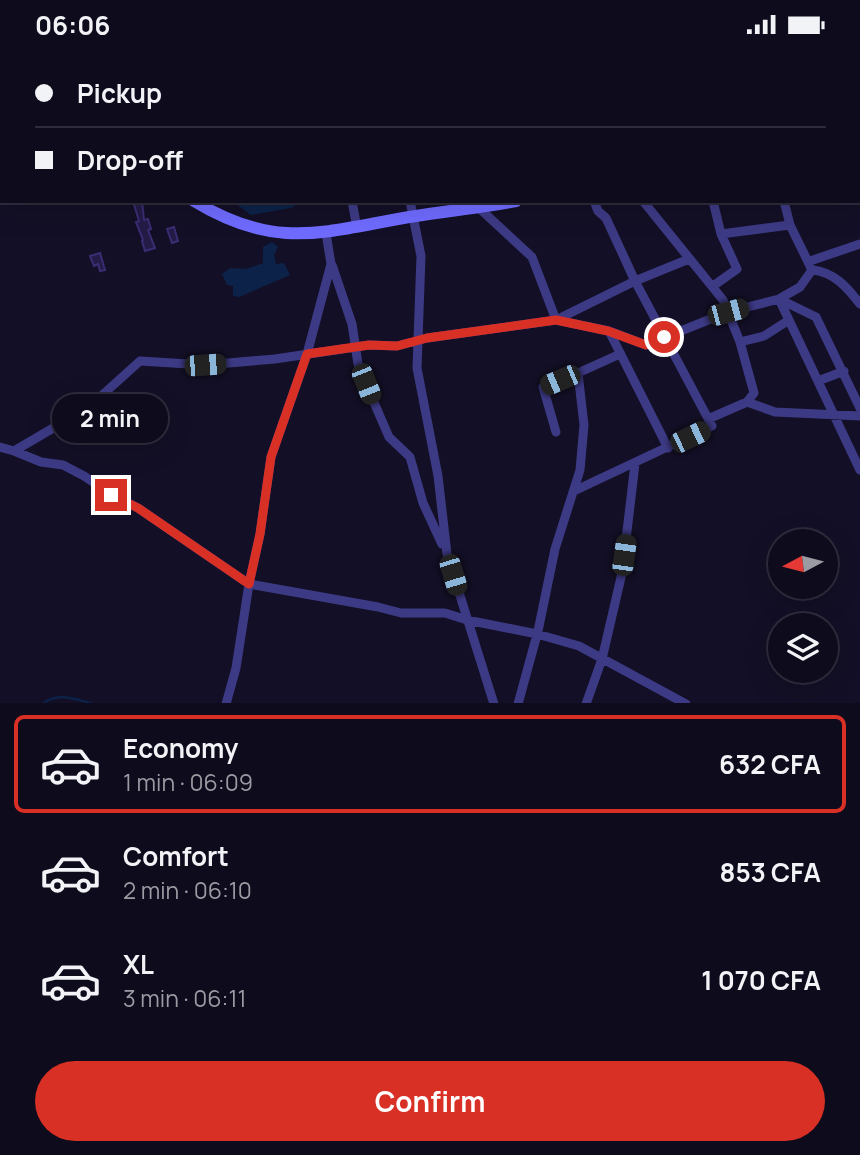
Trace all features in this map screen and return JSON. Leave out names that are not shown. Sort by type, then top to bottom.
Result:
[{"type":"street","points":[[197,203],[254,230],[290,235],[326,233],[414,216],[505,203]]},
{"type":"street","points":[[352,203],[357,228]]},
{"type":"street","points":[[411,203],[421,256],[416,368],[438,476],[447,554]]},
{"type":"street","points":[[574,491],[712,426],[635,281],[606,218],[598,211],[595,203]]},
{"type":"street","points":[[645,203],[723,300],[740,342],[754,393],[747,402],[708,419]]},
{"type":"street","points":[[713,203],[721,234],[737,269],[713,286]]},
{"type":"street","points":[[784,203],[790,225],[811,265],[826,271],[849,289],[860,304]]},
{"type":"street","points":[[479,208],[532,257],[556,320]]},
{"type":"street","points":[[721,234],[790,225]]},
{"type":"street","points":[[326,233],[331,264],[352,324],[358,364],[389,437],[410,457],[423,503],[447,554],[494,703]]},
{"type":"street","points":[[556,320],[608,331],[646,345],[728,312],[779,299],[800,287],[811,265],[860,244]]},
{"type":"street","points":[[14,451],[89,407],[140,361],[205,365],[355,347],[397,346],[427,338],[556,320],[635,281],[689,259]]},
{"type":"street","points":[[226,703],[236,668],[271,457],[307,354],[331,264]]},
{"type":"street","points":[[779,299],[860,470]]},
{"type":"street","points":[[779,299],[816,317],[860,408]]},
{"type":"street","points":[[740,342],[764,336],[789,320]]},
{"type":"street","points":[[608,331],[668,448]]},
{"type":"street","points":[[556,432],[543,387],[620,354]]},
{"type":"street","points":[[818,381],[844,371]]},
{"type":"street","points":[[518,703],[537,634],[555,549],[580,470],[584,425],[578,373]]},
{"type":"street","points":[[747,402],[775,412],[860,416]]},
{"type":"street","points":[[0,447],[41,462],[63,465],[84,476],[111,495],[138,508],[249,584],[394,612],[445,613],[537,634],[579,646],[686,703]]},
{"type":"street","points":[[586,703],[602,659],[622,573],[635,464]]},
{"type":"water","points":[[235,203],[300,203],[291,208],[251,215]]},
{"type":"water","points":[[272,242],[278,247],[274,255],[276,264],[284,263],[290,275],[239,297],[233,296],[233,286],[227,285],[222,274],[230,268],[246,269],[263,263],[263,247]]},
{"type":"building","points":[[134,203],[142,203],[144,220],[148,219],[151,229],[148,230],[155,248],[145,251],[136,222],[139,221]]},
{"type":"building","points":[[174,227],[178,241],[172,243],[167,229]]},
{"type":"building","points":[[100,253],[105,270],[100,271],[98,264],[94,266],[90,256]]},
{"type":"waterway","points":[[44,703],[61,697],[90,703]]},
{"type":"route","points":[[111,495],[138,508],[249,584],[260,534],[271,457],[307,354],[369,345],[397,346],[427,338],[556,320],[608,331],[646,345],[664,337]]}]
